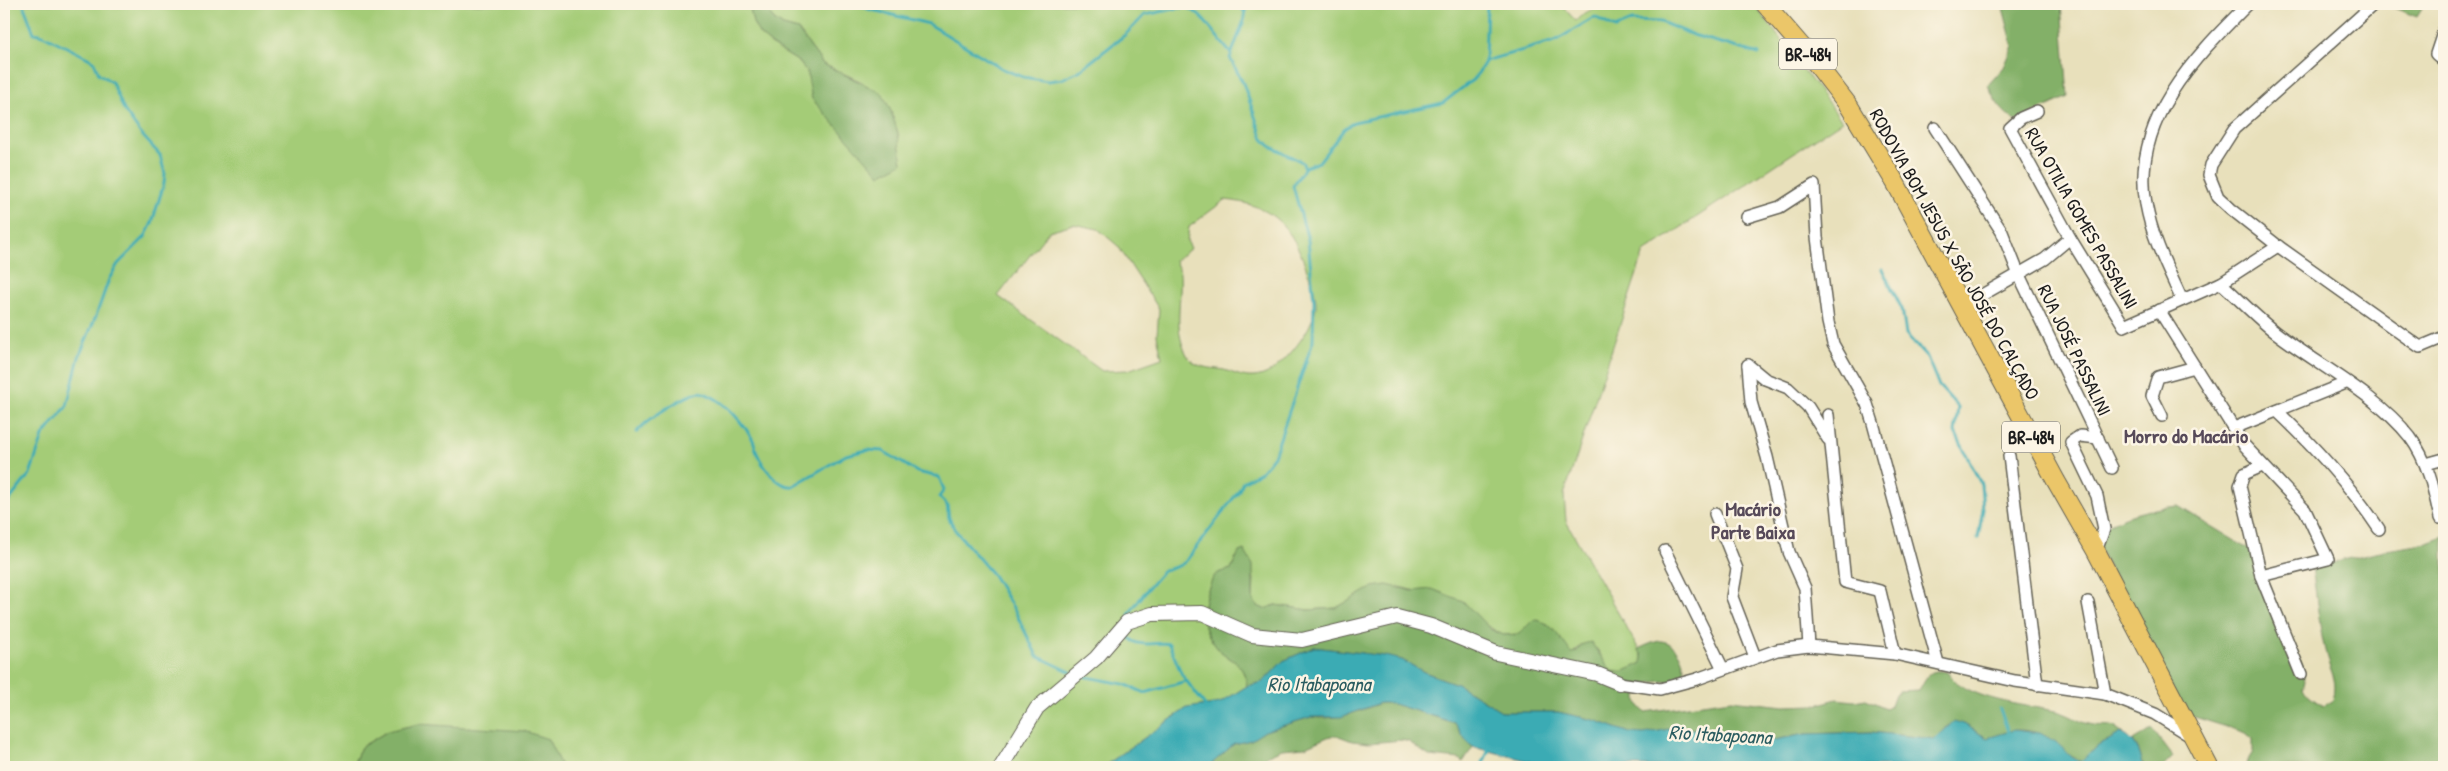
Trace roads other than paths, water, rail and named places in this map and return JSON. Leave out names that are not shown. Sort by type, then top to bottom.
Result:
[{"type":"main road","name":"RODOVIA BOM JESUS X SÃO JOSÉ DO CALÇADO","points":[[1765,4],[1815,62],[1849,106],[1895,182],[1961,307],[2096,551],[2194,738]]},
{"type":"main road","name":"BR-484","points":[[2194,738],[2209,767]]},
{"type":"street","points":[[2182,300],[2156,241],[2145,204],[2144,154],[2151,129],[2181,77],[2213,39],[2248,4]]},
{"type":"street","points":[[2374,4],[2278,87],[2234,129],[2211,165],[2209,175],[2218,197],[2278,246],[2420,347],[2444,337]]},
{"type":"street","points":[[2444,30],[2436,54],[2444,61]]},
{"type":"street","name":"RUA OTILIA GOMES PASSALINI","points":[[2037,111],[2021,118],[2010,128],[2070,238],[2124,326],[2159,310]]},
{"type":"street","name":"RUA JOSÉ PASSALINI","points":[[1935,128],[2002,232],[2020,276],[2112,468]]},
{"type":"street","points":[[1747,217],[1780,207],[1814,185],[1817,237],[1828,322],[1833,344],[1867,404],[1873,422],[1938,663]]},
{"type":"street","points":[[1961,307],[2020,276],[2045,259],[2070,238]]},
{"type":"street","points":[[2261,576],[2328,559],[2306,510],[2244,445],[2159,310],[2221,282],[2278,246]]},
{"type":"street","points":[[2221,282],[2274,331],[2389,415],[2410,438],[2426,464],[2433,483],[2440,518]]},
{"type":"street","points":[[1809,646],[1805,588],[1789,552],[1751,402],[1748,365],[1766,379],[1788,388],[1808,407],[1829,441]]},
{"type":"street","points":[[2162,416],[2152,396],[2158,377],[2195,367]]},
{"type":"street","points":[[2234,428],[2346,383]]},
{"type":"street","points":[[2277,411],[2308,441],[2356,495],[2378,529]]},
{"type":"street","points":[[1828,415],[1829,441],[1845,582],[1880,591],[1896,654]]},
{"type":"street","points":[[2096,551],[2104,528],[2097,496],[2071,442],[2080,436],[2098,438]]},
{"type":"street","points":[[2009,456],[2037,685]]},
{"type":"street","points":[[2426,464],[2444,459]]},
{"type":"street","points":[[2262,466],[2244,474],[2240,486],[2261,576],[2301,674]]},
{"type":"street","points":[[1715,514],[1737,569],[1732,598],[1755,658]]},
{"type":"street","points":[[1664,551],[1723,669]]},
{"type":"street","points":[[2088,602],[2105,694]]},
{"type":"street","points":[[1001,767],[1037,708],[1096,658],[1127,622],[1152,614],[1202,614],[1252,635],[1302,640],[1397,617],[1431,626],[1496,653],[1597,674],[1619,683],[1660,689],[1777,650],[1809,646],[1896,654],[2037,685],[2105,694],[2154,714],[2194,738]]},
{"type":"water","name":"Rio Itabapoana","points":[[1314,647],[1402,660],[1424,672],[1457,684],[1503,712],[1558,712],[1594,720],[1630,733],[1644,734],[1669,729],[1698,729],[1734,732],[1774,740],[1806,734],[1871,732],[1935,739],[1954,721],[1964,724],[1987,738],[2014,730],[2040,733],[2056,742],[2074,759],[2082,761],[2098,746],[2121,733],[2134,743],[2144,767],[1549,766],[1473,747],[1467,742],[1455,723],[1390,703],[1380,703],[1341,717],[1311,717],[1265,731],[1251,740],[1234,744],[1208,767],[1103,767],[1187,708],[1220,703],[1247,686],[1263,682],[1283,661]]},
{"type":"waterway","points":[[4,507],[30,474],[43,436],[67,406],[79,357],[109,279],[118,264],[145,237],[152,223],[165,174],[160,155],[141,134],[124,110],[112,82],[99,74],[94,62],[90,59],[43,35],[34,33],[23,4]]},
{"type":"waterway","points":[[859,4],[868,9],[929,24],[1003,69],[1023,77],[1048,81],[1062,79],[1079,71],[1126,34],[1145,15],[1184,7],[1196,13],[1231,53]]},
{"type":"waterway","points":[[1237,4],[1245,12]]},
{"type":"waterway","points":[[1246,4],[1243,23],[1230,58],[1243,83],[1263,139],[1270,146],[1302,162],[1305,167]]},
{"type":"waterway","points":[[1129,615],[1161,573],[1186,561],[1238,492],[1243,482],[1262,471],[1274,456],[1313,341],[1314,301],[1308,240],[1293,186],[1305,167],[1319,162],[1344,129],[1354,122],[1443,103],[1475,78],[1485,62],[1487,4]]},
{"type":"waterway","points":[[1485,61],[1555,41],[1595,17],[1615,28],[1632,21],[1661,22],[1693,35],[1759,54]]},
{"type":"waterway","points":[[1882,269],[1902,309],[1906,334],[1927,357],[1939,386],[1958,407],[1955,432],[1981,484],[1983,509],[1978,538]]},
{"type":"waterway","points":[[637,432],[667,408],[686,397],[701,392],[717,399],[736,417],[752,438],[757,453],[771,475],[787,486],[793,486],[846,455],[867,450],[883,451],[917,472],[939,477],[944,490],[939,497],[947,505],[949,518],[955,530],[993,575],[1015,611],[1037,656],[1071,672]]},
{"type":"waterway","points":[[1126,629],[1133,641],[1145,644],[1169,644],[1182,675],[1207,708]]},
{"type":"waterway","points":[[1082,676],[1124,684],[1145,693],[1186,681]]},
{"type":"waterway","points":[[2000,709],[2009,734]]},
{"type":"waterway","points":[[1481,767],[1489,750]]},
{"type":"district","name":"Morro do Macário","points":[[2186,435]]},
{"type":"district","name":"Macário Parte Baixa","points":[[1753,520]]}]
